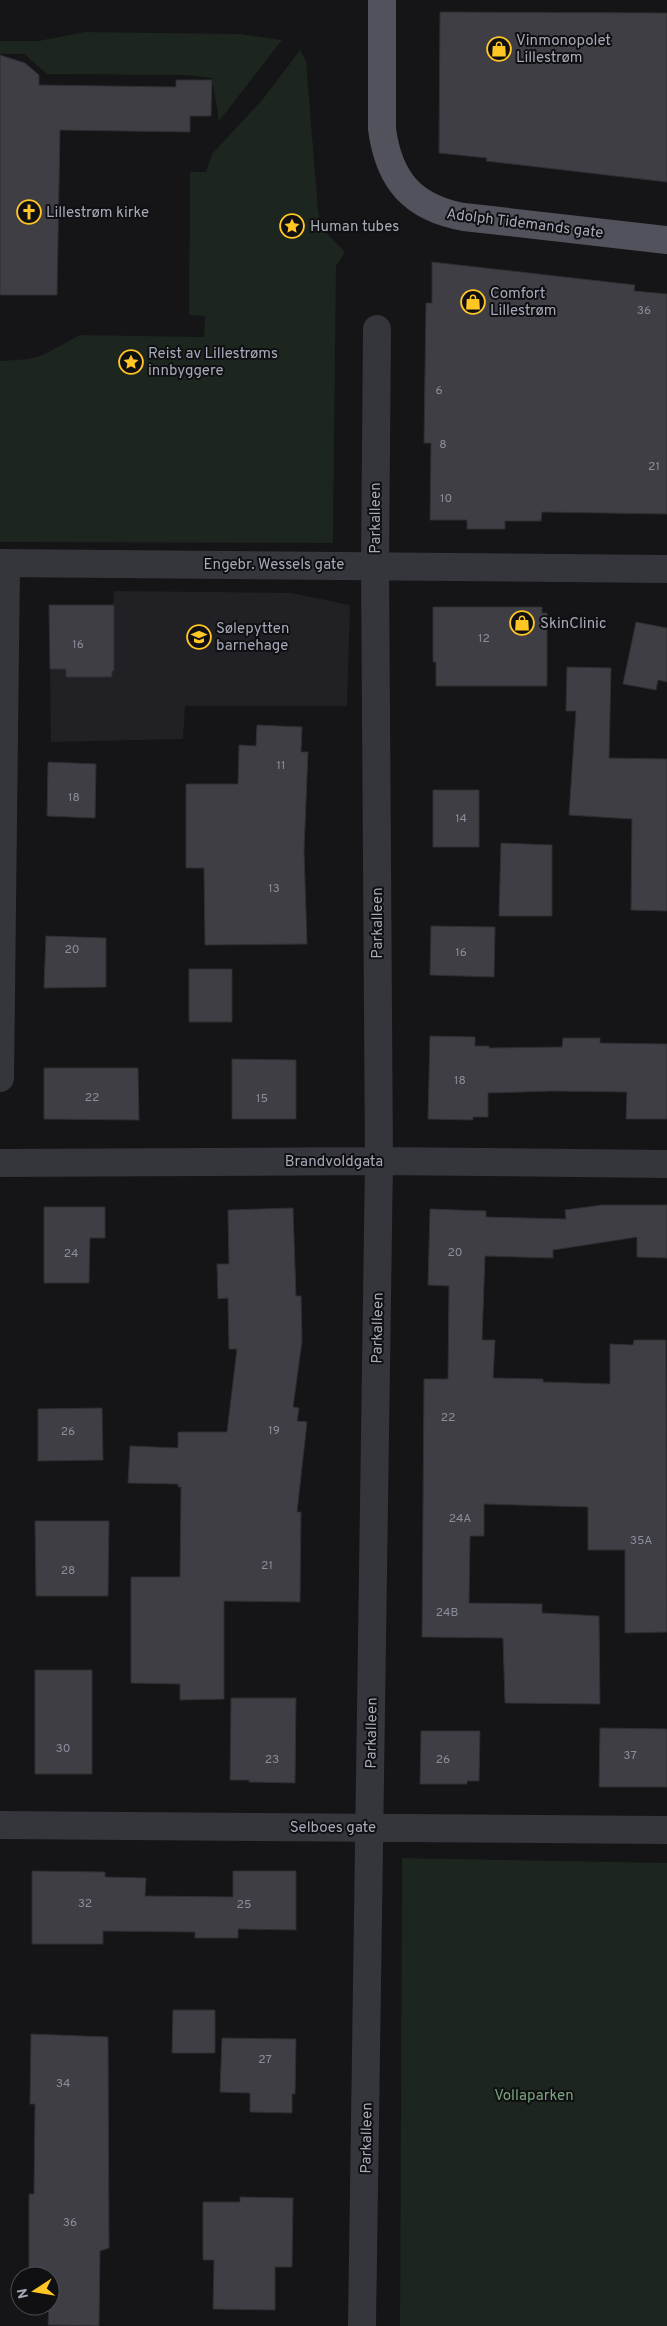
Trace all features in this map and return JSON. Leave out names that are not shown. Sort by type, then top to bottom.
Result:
[{"type":"main road","name":"Adolph Tidemands gate","points":[[382,0],[382,129],[384,147],[399,180],[410,194],[424,205],[443,214],[667,240]]},
{"type":"street","name":"Parkalleen","points":[[362,2326],[379,1161],[375,565],[376,329]]},
{"type":"street","name":"Engebr. Wessels gate","points":[[3,563],[667,569]]},
{"type":"street","points":[[0,1078],[3,563]]},
{"type":"street","name":"Brandvoldgata","points":[[0,1163],[379,1161],[667,1164]]},
{"type":"street","name":"Selboes gate","points":[[0,1824],[667,1830]]},
{"type":"shaded area","name":"Sølepytten barnehage","points":[[114,591],[291,593],[350,605],[347,706],[185,706],[183,739],[51,742],[49,605],[113,605]]},
{"type":"green space","points":[[85,32],[241,34],[282,40],[219,121],[212,78],[185,75],[47,74],[24,54],[0,54],[0,41],[38,41]]},
{"type":"green space","points":[[300,50],[306,61],[320,222],[326,233],[345,252],[336,266],[333,543],[0,542],[0,361],[29,359],[43,355],[80,335],[204,337],[205,316],[189,315],[190,172],[206,172],[212,154],[263,99]]},
{"type":"green space","name":"Vollaparken","points":[[402,1858],[667,1863],[667,2326],[400,2326]]},
{"type":"building","points":[[440,12],[667,13],[667,182],[486,161],[487,158],[439,153]]},
{"type":"building","name":"Lillestrøm kirke","points":[[0,55],[25,63],[39,75],[39,85],[176,87],[176,80],[212,80],[211,116],[190,116],[190,132],[60,130],[57,295],[0,295]]},
{"type":"building","points":[[432,262],[635,285],[634,291],[667,294],[667,514],[542,512],[541,521],[505,521],[505,529],[467,529],[467,520],[430,520],[431,443],[424,443],[426,303],[432,303]]},
{"type":"building","points":[[49,605],[114,605],[114,671],[112,671],[112,677],[66,677],[66,669],[50,669]]},
{"type":"building","points":[[433,607],[542,607],[542,613],[547,613],[547,686],[436,686],[436,662],[433,662]]},
{"type":"building","points":[[636,622],[667,628],[667,682],[658,680],[656,690],[623,684]]},
{"type":"building","points":[[567,667],[611,668],[609,758],[667,759],[667,911],[631,910],[632,819],[569,815],[576,711],[566,711]]},
{"type":"building","points":[[257,725],[302,727],[301,752],[308,752],[304,851],[307,944],[205,945],[204,868],[186,868],[186,784],[238,784],[239,745],[256,746]]},
{"type":"building","points":[[48,762],[96,764],[95,818],[47,816]]},
{"type":"building","points":[[433,790],[479,790],[479,847],[433,847]]},
{"type":"building","points":[[501,843],[552,845],[552,916],[499,916]]},
{"type":"building","points":[[431,926],[495,927],[494,977],[430,975]]},
{"type":"building","points":[[46,936],[106,938],[106,987],[44,988]]},
{"type":"building","points":[[189,969],[232,969],[232,1022],[189,1022]]},
{"type":"building","points":[[430,1036],[475,1037],[475,1046],[489,1046],[489,1048],[562,1047],[563,1038],[600,1038],[600,1043],[667,1044],[667,1119],[626,1119],[627,1092],[552,1091],[488,1093],[488,1117],[473,1117],[473,1120],[428,1119]]},
{"type":"building","points":[[232,1059],[296,1060],[296,1119],[232,1119]]},
{"type":"building","points":[[44,1068],[138,1068],[139,1120],[44,1119]]},
{"type":"building","points":[[602,1205],[667,1205],[667,1258],[637,1257],[637,1237],[553,1250],[553,1258],[485,1256],[482,1340],[495,1340],[493,1378],[543,1379],[543,1382],[610,1384],[610,1344],[633,1345],[634,1340],[666,1340],[667,1632],[625,1633],[625,1550],[588,1550],[588,1507],[484,1504],[484,1536],[470,1536],[469,1603],[542,1604],[542,1613],[599,1616],[600,1704],[505,1703],[503,1638],[422,1637],[424,1379],[448,1379],[449,1286],[428,1285],[430,1209],[486,1211],[486,1217],[566,1219],[565,1210]]},
{"type":"building","points":[[44,1207],[105,1207],[105,1238],[90,1238],[89,1283],[44,1283]]},
{"type":"building","points":[[293,1208],[296,1296],[301,1296],[302,1341],[293,1407],[299,1408],[297,1421],[307,1422],[297,1512],[301,1512],[300,1602],[224,1601],[224,1699],[180,1700],[180,1684],[131,1683],[131,1577],[180,1577],[181,1487],[178,1487],[178,1484],[128,1483],[130,1446],[178,1448],[178,1432],[227,1432],[237,1349],[229,1349],[228,1298],[218,1299],[217,1264],[229,1264],[228,1210]]},
{"type":"building","points":[[102,1408],[103,1460],[38,1461],[38,1409]]},
{"type":"building","points":[[35,1521],[109,1521],[108,1596],[36,1596]]},
{"type":"building","points":[[35,1670],[92,1670],[92,1774],[35,1774]]},
{"type":"building","points":[[231,1698],[296,1698],[295,1783],[230,1780]]},
{"type":"building","points":[[600,1728],[667,1729],[667,1787],[599,1787]]},
{"type":"building","points":[[421,1731],[480,1731],[479,1781],[467,1781],[467,1784],[420,1784]]},
{"type":"building","points":[[32,1871],[105,1872],[105,1877],[146,1878],[145,1896],[233,1897],[233,1871],[296,1871],[296,1930],[238,1929],[238,1938],[195,1938],[195,1932],[103,1931],[103,1944],[32,1944]]},
{"type":"building","points":[[173,2010],[215,2010],[215,2053],[172,2053]]},
{"type":"building","points":[[31,2034],[108,2037],[109,2248],[100,2251],[99,2326],[48,2325],[48,2316],[60,2316],[60,2266],[29,2266],[29,2194],[34,2194],[35,2104],[30,2104]]},
{"type":"building","points":[[222,2038],[296,2039],[295,2094],[292,2094],[292,2113],[250,2112],[250,2093],[220,2092]]},
{"type":"building","points":[[240,2197],[293,2198],[292,2267],[275,2267],[275,2310],[213,2309],[214,2260],[203,2260],[203,2202],[240,2202]]},
{"type":"place","name":"Vinmonopolet Lillestrøm","points":[[499,49]]},
{"type":"place","name":"Lillestrøm kirke","points":[[29,212]]},
{"type":"place","name":"Human tubes","points":[[292,226]]},
{"type":"place","name":"Comfort Lillestrøm","points":[[473,302]]},
{"type":"place","name":"Reist av Lillestrøms innbyggere","points":[[131,362]]},
{"type":"place","name":"SkinClinic","points":[[522,623]]},
{"type":"place","name":"Sølepytten barnehage","points":[[199,637]]}]
